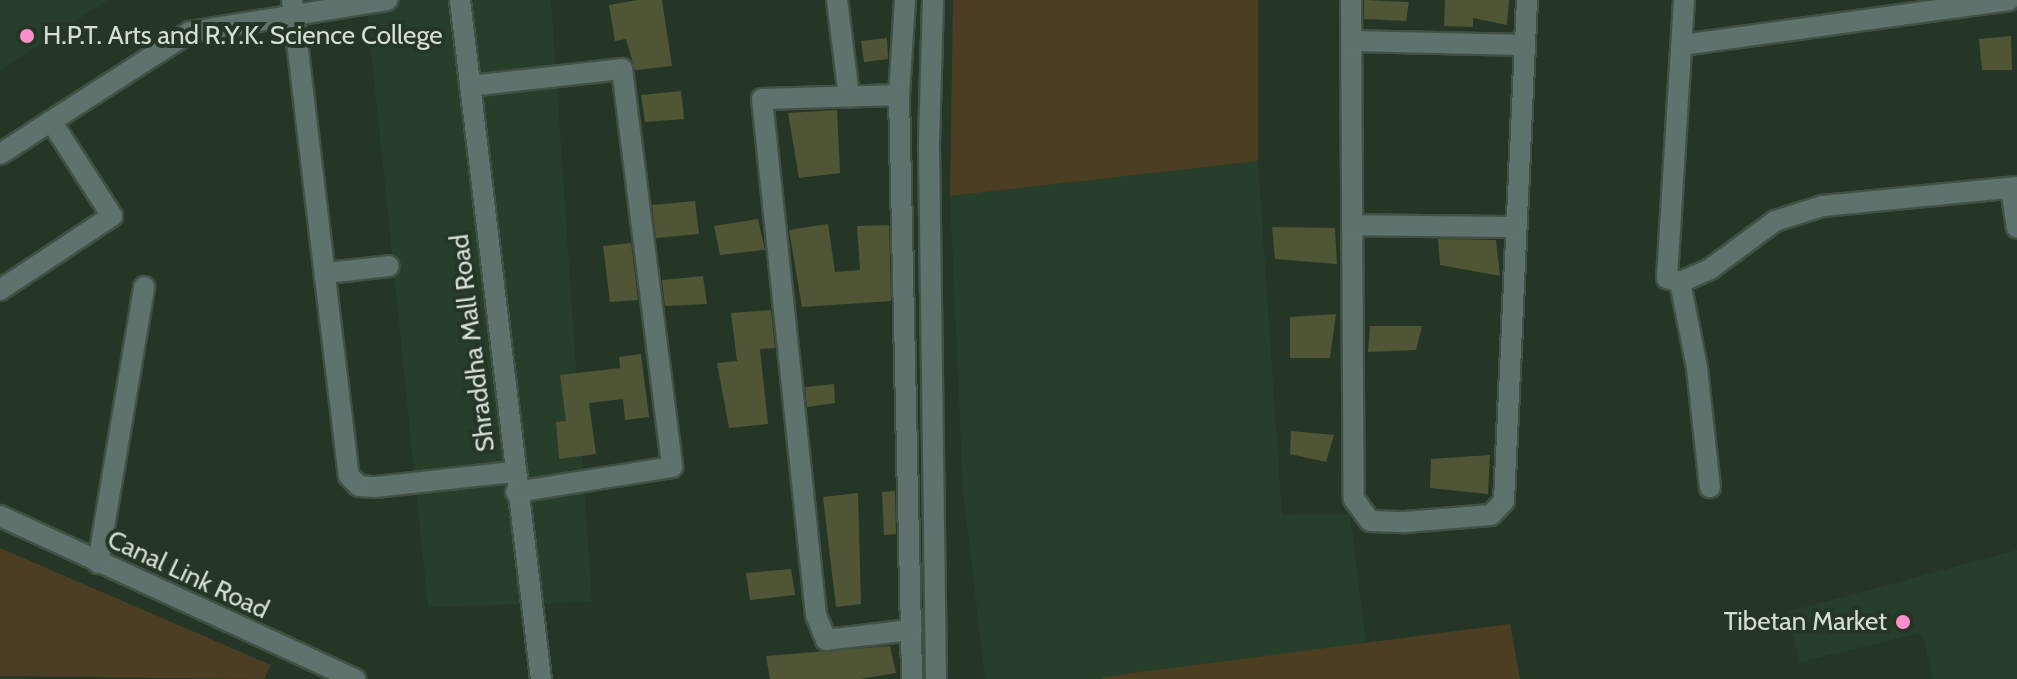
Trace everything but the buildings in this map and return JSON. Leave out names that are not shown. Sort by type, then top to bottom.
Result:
[{"type":"street","points":[[0,154],[190,32],[293,8],[387,0]]},
{"type":"street","name":"Shraddha Mall Road","points":[[460,0],[515,482],[541,679]]},
{"type":"street","points":[[837,0],[849,96]]},
{"type":"street","points":[[905,0],[899,95],[912,679]]},
{"type":"street","points":[[933,0],[929,145],[936,679]]},
{"type":"street","points":[[1351,0],[1354,499],[1370,521],[1405,522],[1491,515],[1504,501],[1527,0]]},
{"type":"street","points":[[1684,0],[1667,278],[1680,282],[1710,269],[1775,221],[1811,209],[2014,188],[2017,228]]},
{"type":"street","points":[[1682,45],[2009,0]]},
{"type":"street","points":[[293,8],[349,476],[359,486],[375,487],[515,482],[672,467],[622,69],[470,86]]},
{"type":"street","points":[[1351,41],[1525,45]]},
{"type":"street","points":[[899,95],[762,99],[816,615],[826,640],[911,630]]},
{"type":"street","points":[[0,290],[112,216],[51,121]]},
{"type":"street","points":[[1352,225],[1516,227]]},
{"type":"street","points":[[327,273],[389,266]]},
{"type":"street","points":[[1680,282],[1697,368],[1710,487]]},
{"type":"street","points":[[98,563],[144,287]]},
{"type":"street","name":"Canal Link Road","points":[[0,516],[355,679]]},
{"type":"shaded area","name":"H.P.T. Arts and R.Y.K. Science College","points":[[0,0],[108,0],[0,71]]},
{"type":"shaded area","points":[[366,0],[551,0],[592,602],[428,607]]},
{"type":"shaded area","points":[[953,0],[1258,0],[1258,161],[950,196]]},
{"type":"shaded area","points":[[1258,161],[1282,515],[1350,514],[1366,643],[1103,679],[985,679],[963,490],[950,196]]},
{"type":"shaded area","points":[[0,548],[271,665],[264,679],[0,676]]},
{"type":"shaded area","name":"Tibetan Market","points":[[2017,550],[2017,679],[1933,679],[1922,633],[1800,662],[1787,612]]},
{"type":"shaded area","points":[[1510,624],[1520,679],[1103,679],[1103,677]]},
{"type":"place","name":"H.P.T. Arts and R.Y.K. Science College","points":[[27,36]]},
{"type":"place","name":"Tibetan Market","points":[[1903,622]]}]
